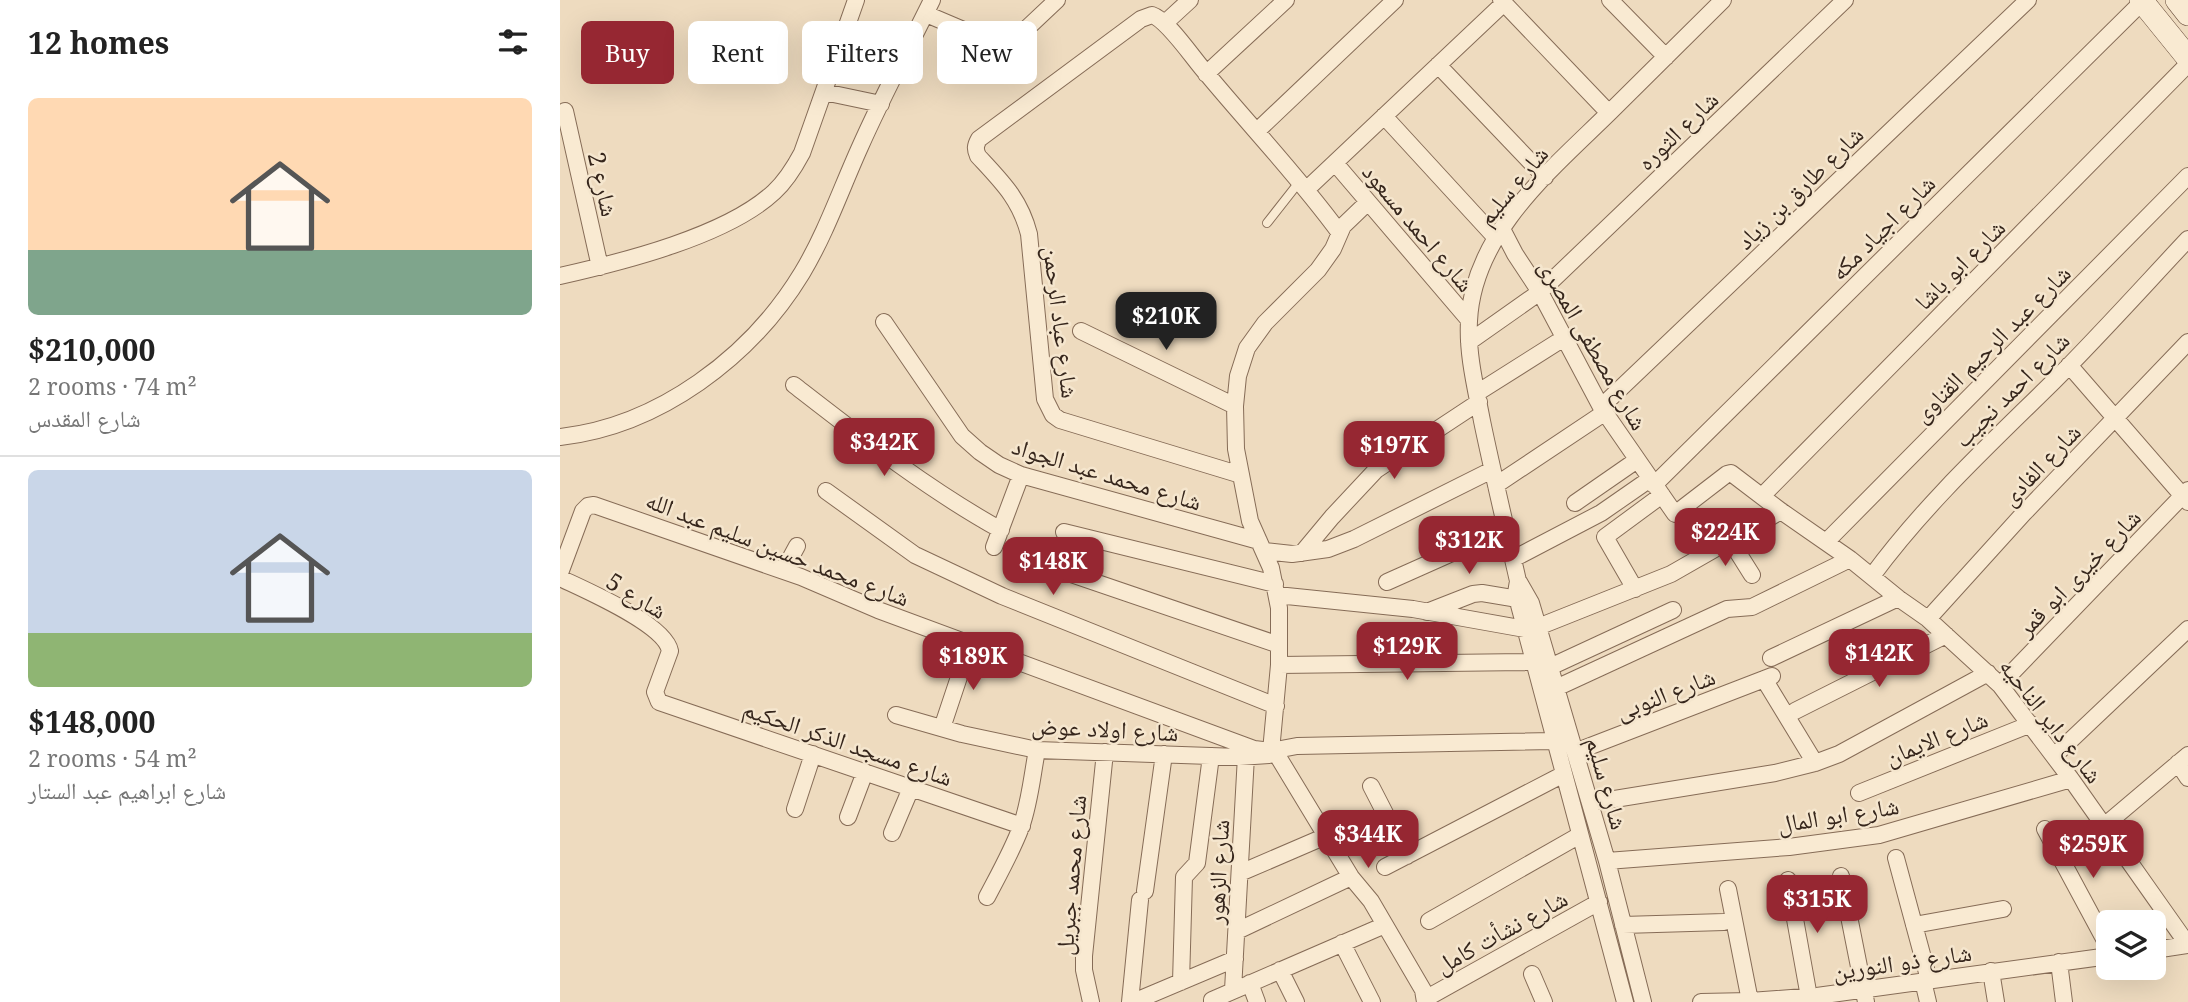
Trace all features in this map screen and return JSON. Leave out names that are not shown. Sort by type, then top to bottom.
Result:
[{"type":"main road","points":[[2177,0],[2188,14]]},
{"type":"main road","points":[[2142,1],[2188,58]]},
{"type":"street","points":[[560,276],[659,250],[693,237],[720,226],[761,203],[779,187],[802,153],[856,0]]},
{"type":"street","points":[[560,437],[607,428],[638,416],[700,381],[730,358],[757,332],[781,304],[819,241],[860,147],[929,7],[1006,48],[1057,0]]},
{"type":"street","points":[[1144,0],[1304,185],[1339,232]]},
{"type":"street","points":[[1159,19],[1190,0]]},
{"type":"street","points":[[1206,74],[1286,0]]},
{"type":"street","points":[[1256,131],[1395,0]]},
{"type":"street","points":[[1610,0],[1666,57]]},
{"type":"street","name":"شارع سليم","points":[[1532,628],[1518,599],[1518,581],[1494,477],[1469,342],[1469,320],[1480,270],[1499,233],[1545,177],[1723,0]]},
{"type":"street","name":"شارع الثوره","points":[[1469,342],[1540,292],[1845,0]]},
{"type":"street","name":"شارع طارق بن زياد","points":[[1494,477],[1602,410],[2028,0]]},
{"type":"street","points":[[1304,185],[1335,163],[1502,1],[1609,113]]},
{"type":"street","name":"شارع اجياد مكه","points":[[1656,486],[2142,1]]},
{"type":"street","name":"شارع عباد الرحمن","points":[[1159,19],[1141,19],[979,139],[975,144],[975,151],[1009,190],[1025,219],[1045,399],[1052,415],[1060,420],[1241,475]]},
{"type":"street","name":"شارع ابو باشا","points":[[1762,496],[2188,64]]},
{"type":"street","points":[[1438,65],[1545,177]]},
{"type":"street","points":[[824,92],[881,104]]},
{"type":"street","name":"شارع 2","points":[[565,111],[600,267]]},
{"type":"street","name":"شارع مصطفى المصرى","points":[[1384,116],[1499,233],[1515,254],[1540,292],[1602,410],[1675,514]]},
{"type":"street","name":"شارع احمد مسعود","points":[[1335,163],[1469,320]]},
{"type":"street","name":"شارع عبد الرحيم القناوى","points":[[1826,542],[2188,176]]},
{"type":"street","points":[[1368,202],[1343,226],[1327,258],[1265,323],[1247,348],[1238,376],[1235,439],[1250,522],[1276,589],[1279,608],[1279,665],[1273,751],[1351,877],[1371,901],[1423,990],[1425,1001]]},
{"type":"street","name":"شارع احمد نجيب","points":[[1872,576],[1902,535],[2188,239]]},
{"type":"street","name":"شارع محمد عبد الجواد","points":[[884,322],[962,436],[979,452],[999,465],[1021,475],[1261,546],[1302,554],[1328,549],[1494,477]]},
{"type":"street","points":[[1081,331],[1235,406]]},
{"type":"street","points":[[1302,554],[1376,470],[1564,338]]},
{"type":"street","name":"شارع الفادى","points":[[1928,619],[2024,513],[2188,342]]},
{"type":"street","points":[[2069,365],[2186,496]]},
{"type":"street","points":[[794,385],[922,482],[1001,530]]},
{"type":"street","points":[[1575,503],[1637,460]]},
{"type":"street","name":"شارع داير الناحيه","points":[[1675,514],[1731,473],[1928,619],[2000,685],[2071,779],[2188,945]]},
{"type":"street","points":[[994,547],[1021,475]]},
{"type":"street","points":[[1635,589],[1605,537],[1656,486]]},
{"type":"street","points":[[1513,559],[1656,486]]},
{"type":"street","points":[[826,491],[915,555],[1002,596],[1276,706]]},
{"type":"street","name":"شارع خيرى ابو قمر","points":[[2000,685],[2186,496]]},
{"type":"street","name":"شارع محمد حسين سليم عبد الله","points":[[560,576],[583,511],[594,505],[784,570],[878,610],[1254,749],[1273,751],[1297,746],[1555,741]]},
{"type":"street","points":[[1064,532],[1276,589],[1532,628],[1671,574],[1781,511]]},
{"type":"street","points":[[1387,582],[1507,531]]},
{"type":"street","points":[[1730,540],[1752,575]]},
{"type":"street","points":[[784,570],[797,546]]},
{"type":"street","points":[[1556,688],[1727,609],[1752,607],[1850,559]]},
{"type":"street","points":[[1030,560],[1279,645]]},
{"type":"street","name":"شارع 5","points":[[560,576],[629,612],[666,638],[670,651],[655,692],[659,702]]},
{"type":"street","name":"شارع سليم","points":[[1518,581],[1526,591],[1555,741],[1625,1002]]},
{"type":"street","points":[[1427,612],[1473,594],[1518,599]]},
{"type":"street","points":[[1771,658],[1898,598]]},
{"type":"street","points":[[1279,665],[1542,664],[1673,610]]},
{"type":"street","points":[[2054,756],[2188,629]]},
{"type":"street","points":[[1795,711],[1946,635]]},
{"type":"street","points":[[942,728],[970,644]]},
{"type":"street","name":"شارع سليم","points":[[1542,664],[1556,688],[1607,861],[1643,1002]]},
{"type":"street","points":[[1590,803],[1775,773],[1815,763],[1839,754],[1988,673]]},
{"type":"street","name":"شارع النوبى","points":[[1575,752],[1768,678],[1815,763]]},
{"type":"street","name":"شارع مسجد الذكر الحكيم","points":[[659,702],[1022,826]]},
{"type":"street","name":"شارع اولاد عوض","points":[[896,715],[1037,750],[1211,756],[1262,756],[1273,751]]},
{"type":"street","name":"شارع الايمان","points":[[1859,793],[2031,724]]},
{"type":"street","points":[[987,897],[1022,826],[1037,750]]},
{"type":"street","name":"شارع محمد جبريل","points":[[1091,1002],[1084,970],[1084,956],[1105,752]]},
{"type":"street","points":[[795,809],[813,754]]},
{"type":"street","points":[[1164,754],[1143,896],[1135,1002],[1235,958]]},
{"type":"street","points":[[1181,982],[1184,877],[1197,863],[1211,756]]},
{"type":"street","name":"شارع الزهور","points":[[1233,990],[1246,756]]},
{"type":"street","points":[[2104,826],[2183,759],[2188,778]]},
{"type":"street","points":[[848,817],[864,772]]},
{"type":"street","points":[[1385,867],[1564,774]]},
{"type":"street","name":"شارع ابو المال","points":[[1607,861],[1789,847],[1880,835],[2071,779]]},
{"type":"street","points":[[1371,786],[1407,856]]},
{"type":"street","points":[[892,833],[911,788]]},
{"type":"street","points":[[2045,829],[2096,924]]},
{"type":"street","points":[[1429,921],[1580,835]]},
{"type":"street","points":[[1240,873],[1326,836]]},
{"type":"street","points":[[1896,858],[1914,925],[1928,1002]]},
{"type":"street","points":[[1841,876],[1865,996]]},
{"type":"street","points":[[1237,931],[1351,877]]},
{"type":"street","points":[[1788,880],[1815,998]]},
{"type":"street","points":[[1728,889],[1758,1001]]},
{"type":"street","name":"شارع نشأت كامل","points":[[1425,1001],[1599,902]]},
{"type":"street","points":[[1914,925],[2003,909]]},
{"type":"street","points":[[1623,925],[1724,922]]},
{"type":"street","points":[[1212,1001],[1385,925]]},
{"type":"street","points":[[1342,943],[1373,1002]]},
{"type":"street","points":[[2166,948],[2188,945]]},
{"type":"street","name":"شارع ذو النورين","points":[[1701,1002],[1865,996],[1926,980],[2096,958]]},
{"type":"street","points":[[2059,962],[2064,1002]]},
{"type":"street","points":[[1280,970],[1296,1002]]},
{"type":"street","points":[[1992,971],[1996,1002]]},
{"type":"street","points":[[1532,974],[1544,1002]]},
{"type":"street","points":[[1250,983],[1257,1002]]},
{"type":"lane","points":[[1267,223],[1304,185]]}]
